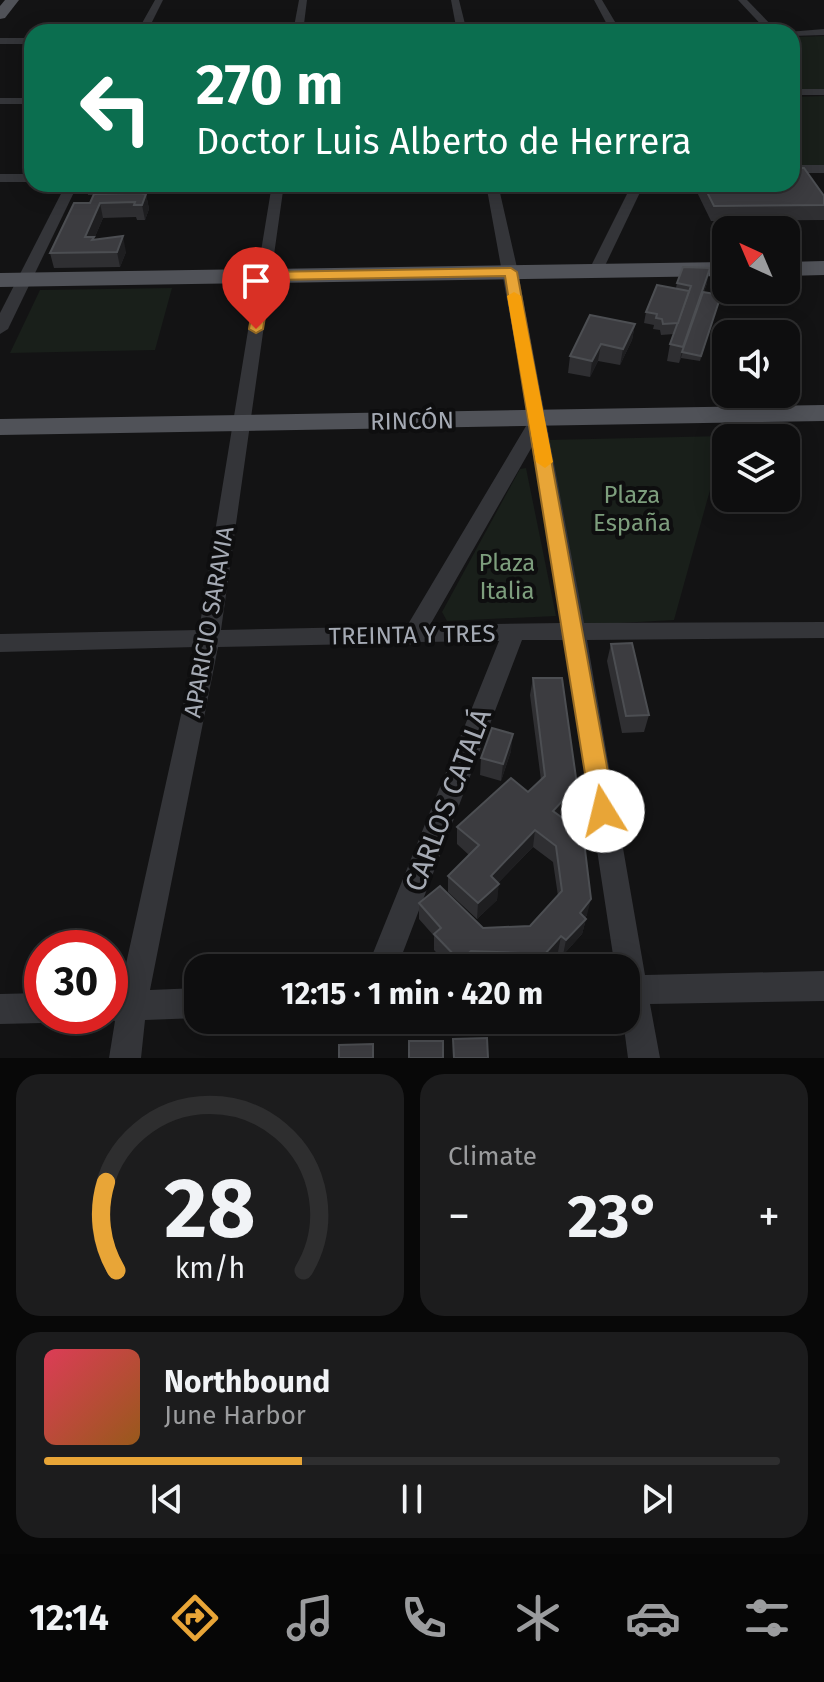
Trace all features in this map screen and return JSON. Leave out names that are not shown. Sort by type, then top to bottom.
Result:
[{"type":"main road","points":[[0,15],[12,0]]},
{"type":"main road","points":[[800,269],[824,268]]},
{"type":"main road","points":[[0,280],[712,269]]},
{"type":"main road","name":"RINCÓN","points":[[0,427],[823,416]]},
{"type":"street","points":[[146,24],[159,0]]},
{"type":"street","points":[[299,24],[303,0]]},
{"type":"street","points":[[455,0],[460,24]]},
{"type":"street","points":[[598,0],[612,24]]},
{"type":"street","points":[[742,0],[765,24]]},
{"type":"street","points":[[800,33],[824,32]]},
{"type":"street","points":[[0,41],[24,41]]},
{"type":"street","points":[[800,92],[824,92]]},
{"type":"street","points":[[0,101],[24,101]]},
{"type":"street","points":[[800,169],[824,169]]},
{"type":"street","points":[[0,178],[24,178]]},
{"type":"street","points":[[0,329],[68,192]]},
{"type":"street","name":"APARICIO SARAVIA","points":[[128,976],[209,638],[277,192]]},
{"type":"street","points":[[494,192],[511,272],[522,349],[538,420],[575,632],[624,954]]},
{"type":"street","points":[[595,272],[634,192]]},
{"type":"street","points":[[412,637],[538,420]]},
{"type":"street","name":"TREINTA Y TRES","points":[[0,643],[412,637],[514,632],[824,630]]},
{"type":"street","name":"CARLOS CATALÁ","points":[[388,954],[514,632]]},
{"type":"street","points":[[640,990],[824,986]]},
{"type":"street","points":[[128,1005],[184,1003]]},
{"type":"street","points":[[0,1009],[24,1008]]},
{"type":"street","name":"APARICIO SARAVIA","points":[[123,1034],[125,1058]]},
{"type":"street","points":[[639,1034],[644,1058]]},
{"type":"green space","points":[[824,36],[824,89],[800,89],[800,37]]},
{"type":"green space","points":[[824,96],[824,165],[800,166],[800,97]]},
{"type":"green space","points":[[172,288],[155,350],[10,353],[40,290]]},
{"type":"green space","name":"Plaza España","points":[[712,436],[712,483],[674,620],[583,625],[546,440]]},
{"type":"green space","name":"Plaza Italia","points":[[526,468],[556,616],[447,621],[442,612],[520,469]]},
{"type":"building","points":[[800,168],[804,168],[824,196],[824,205],[714,206],[707,192],[800,192]]},
{"type":"building","points":[[94,194],[146,194],[142,205],[134,205],[135,202],[100,203],[85,237],[94,237],[92,240],[123,236],[117,252],[50,253],[74,203],[90,203]]},
{"type":"building","points":[[683,267],[710,268],[683,347],[670,344],[691,286],[677,283]]},
{"type":"building","points":[[657,285],[689,291],[678,323],[663,324],[662,319],[656,318],[657,314],[646,312]]},
{"type":"building","points":[[703,292],[712,294],[712,304],[718,304],[701,356],[682,352]]},
{"type":"building","points":[[590,315],[635,324],[623,349],[601,344],[592,361],[570,356]]},
{"type":"building","points":[[632,643],[649,715],[626,716],[611,644]]},
{"type":"building","points":[[533,678],[562,678],[577,785],[553,811],[583,833],[591,899],[580,913],[586,919],[566,940],[561,936],[545,954],[471,951],[468,954],[453,954],[434,934],[441,928],[419,903],[440,886],[483,928],[530,926],[562,891],[556,846],[535,830],[491,876],[499,884],[478,903],[448,876],[479,845],[457,827],[511,778],[528,792],[545,776]]},
{"type":"building","points":[[492,728],[513,734],[503,764],[481,758]]},
{"type":"building","points":[[487,1038],[488,1058],[454,1058],[453,1039]]},
{"type":"building","points":[[409,1041],[443,1041],[443,1058],[409,1058]]},
{"type":"building","points":[[373,1044],[373,1058],[339,1058],[339,1045]]},
{"type":"slow traffic","points":[[514,296],[545,462]]},
{"type":"route","points":[[256,329],[264,276],[511,272],[522,349],[538,420],[575,632],[603,811]]}]
